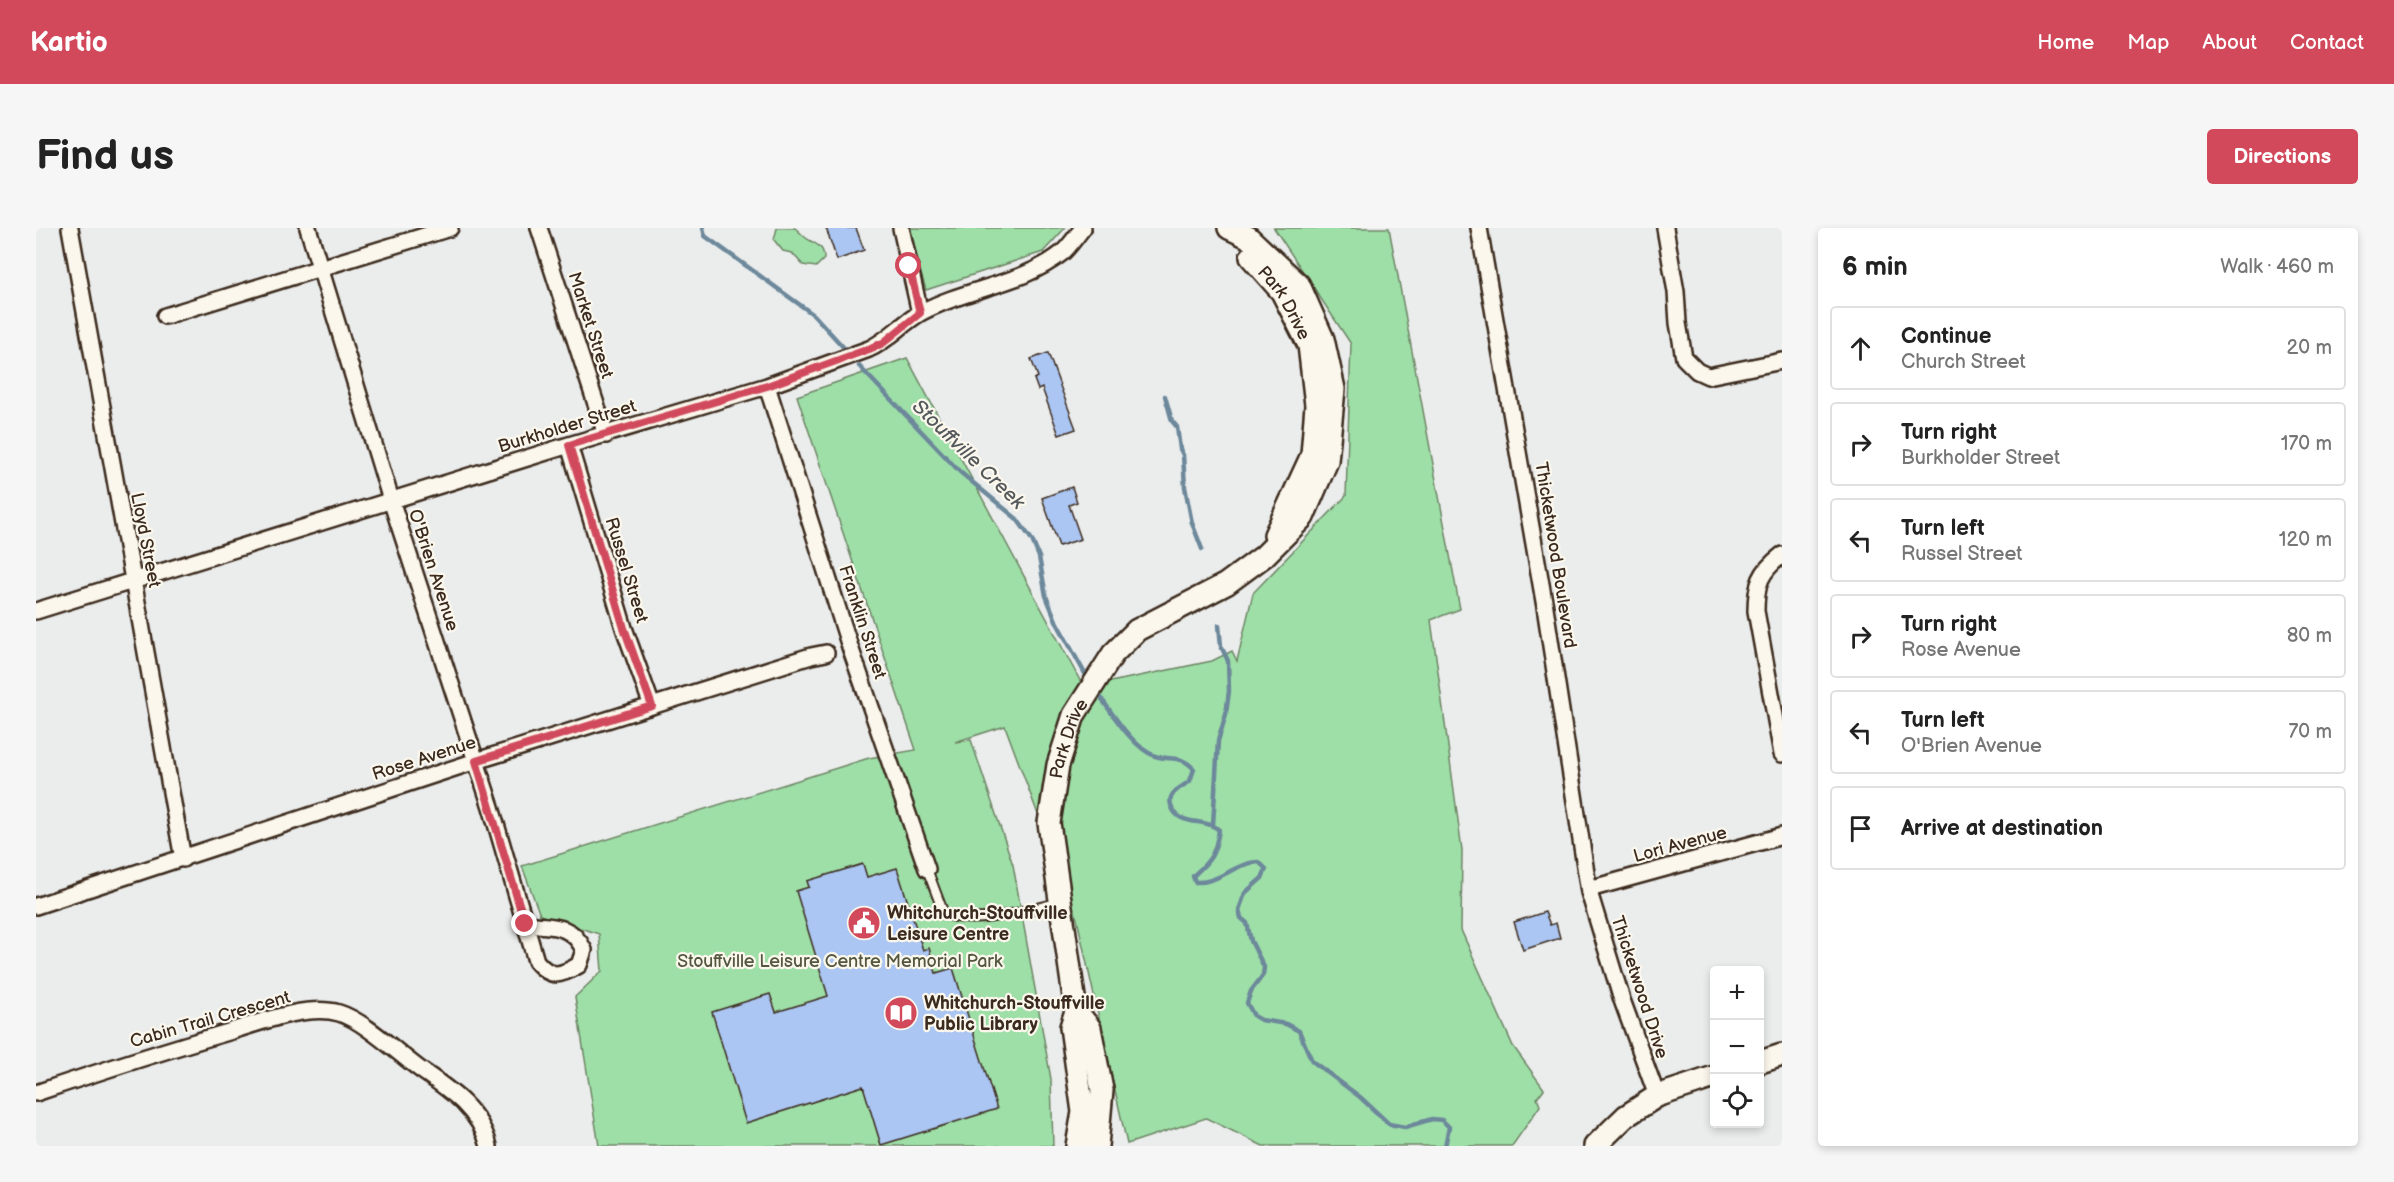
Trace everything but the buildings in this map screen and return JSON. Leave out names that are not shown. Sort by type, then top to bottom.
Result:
[{"type":"street","name":"Lloyd Street","points":[[70,228],[183,859]]},
{"type":"street","name":"O'Brien Avenue","points":[[308,228],[525,924]]},
{"type":"street","points":[[165,316],[450,228]]},
{"type":"street","name":"Market Street","points":[[538,228],[606,435]]},
{"type":"street","points":[[901,228],[920,313]]},
{"type":"street","name":"Burkholder Street","points":[[36,612],[391,500],[767,386],[876,346],[920,313],[961,295],[1046,265],[1064,251],[1083,228]]},
{"type":"street","name":"Park Drive","points":[[1077,1146],[1083,1112],[1071,1027],[1076,1011],[1049,823],[1058,765],[1074,715],[1113,654],[1137,630],[1226,584],[1264,556],[1303,517],[1327,460],[1334,389],[1323,339],[1299,285],[1248,237],[1229,228]]},
{"type":"street","name":"Thicketwood Boulevard","points":[[1479,228],[1545,607],[1589,889]]},
{"type":"street","points":[[1665,228],[1684,358],[1697,372],[1708,376],[1782,361]]},
{"type":"street","name":"Franklin Street","points":[[767,386],[850,647],[927,869]]},
{"type":"street","name":"Russel Street","points":[[569,445],[624,628],[652,706]]},
{"type":"street","points":[[1782,555],[1768,566],[1761,577],[1756,588],[1756,611],[1782,754]]},
{"type":"street","name":"Rose Avenue","points":[[36,906],[476,761],[826,653]]},
{"type":"street","name":"Lori Avenue","points":[[1589,889],[1782,836]]},
{"type":"street","name":"Thicketwood Drive","points":[[1589,889],[1622,1000],[1657,1096]]},
{"type":"street","name":"Cabin Trail Crescent","points":[[36,1093],[170,1048],[285,1016],[319,1011],[339,1013],[361,1026],[469,1106],[487,1137],[489,1146]]},
{"type":"street","name":"Park Drive","points":[[1076,1011],[1090,1028],[1102,1090],[1097,1146]]},
{"type":"street","points":[[1764,1061],[1782,1055]]},
{"type":"street","points":[[1595,1146],[1626,1116],[1657,1096],[1710,1078]]},
{"type":"lane","points":[[927,869],[944,914],[957,918],[976,920],[1061,903]]},
{"type":"green space","points":[[777,228],[795,228],[821,248],[824,259],[816,267],[803,265],[792,253],[783,251],[774,240]]},
{"type":"green space","points":[[907,228],[1065,228],[1043,252],[926,290]]},
{"type":"green space","name":"Stouffville Leisure Centre Memorial Park","points":[[1274,228],[1389,228],[1460,609],[1431,620],[1462,850],[1461,930],[1513,1046],[1544,1089],[1537,1098],[1540,1106],[1512,1146],[1263,1146],[1206,1118],[1127,1144],[1077,919],[1005,726],[955,742],[971,740],[1013,865],[1051,1079],[1053,1146],[599,1146],[575,997],[602,971],[599,934],[540,915],[522,866],[869,758],[916,750],[797,396],[907,358],[1091,701],[1101,684],[1212,661],[1232,651],[1237,661],[1253,593],[1346,496],[1351,344]]},
{"type":"waterway","name":"Stouffville Creek","points":[[703,228],[705,236],[814,315],[845,349]]},
{"type":"waterway","name":"Stouffville Creek","points":[[859,366],[960,472],[1017,519],[1032,540],[1039,557],[1046,596],[1057,623],[1089,681]]},
{"type":"waterway","points":[[1165,396],[1172,421],[1177,427],[1192,523],[1202,549]]},
{"type":"waterway","points":[[1213,825],[1218,741],[1226,714],[1229,691],[1228,661],[1221,646],[1219,625]]},
{"type":"waterway","name":"Stouffville Creek","points":[[1095,690],[1130,737],[1146,752],[1155,756],[1184,761],[1194,769],[1190,781],[1171,797],[1171,805],[1179,817],[1207,824],[1219,830],[1212,856],[1193,876],[1195,882],[1211,880],[1251,863],[1259,862],[1266,869],[1262,878],[1245,893],[1239,910],[1241,918],[1247,923],[1251,941],[1264,967],[1263,975],[1251,991],[1247,1003],[1254,1016],[1261,1020],[1286,1024],[1299,1031],[1312,1061],[1360,1097],[1389,1124],[1405,1127],[1432,1119],[1442,1120],[1449,1127],[1445,1146]]},
{"type":"place","name":"Whitchurch-Stouffville Leisure Centre","points":[[864,923]]},
{"type":"place","name":"Whitchurch-Stouffville Public Library","points":[[901,1013]]},
{"type":"route","points":[[525,924],[476,761],[652,706],[624,628],[569,445],[767,386],[883,343],[920,313],[909,266]]}]
